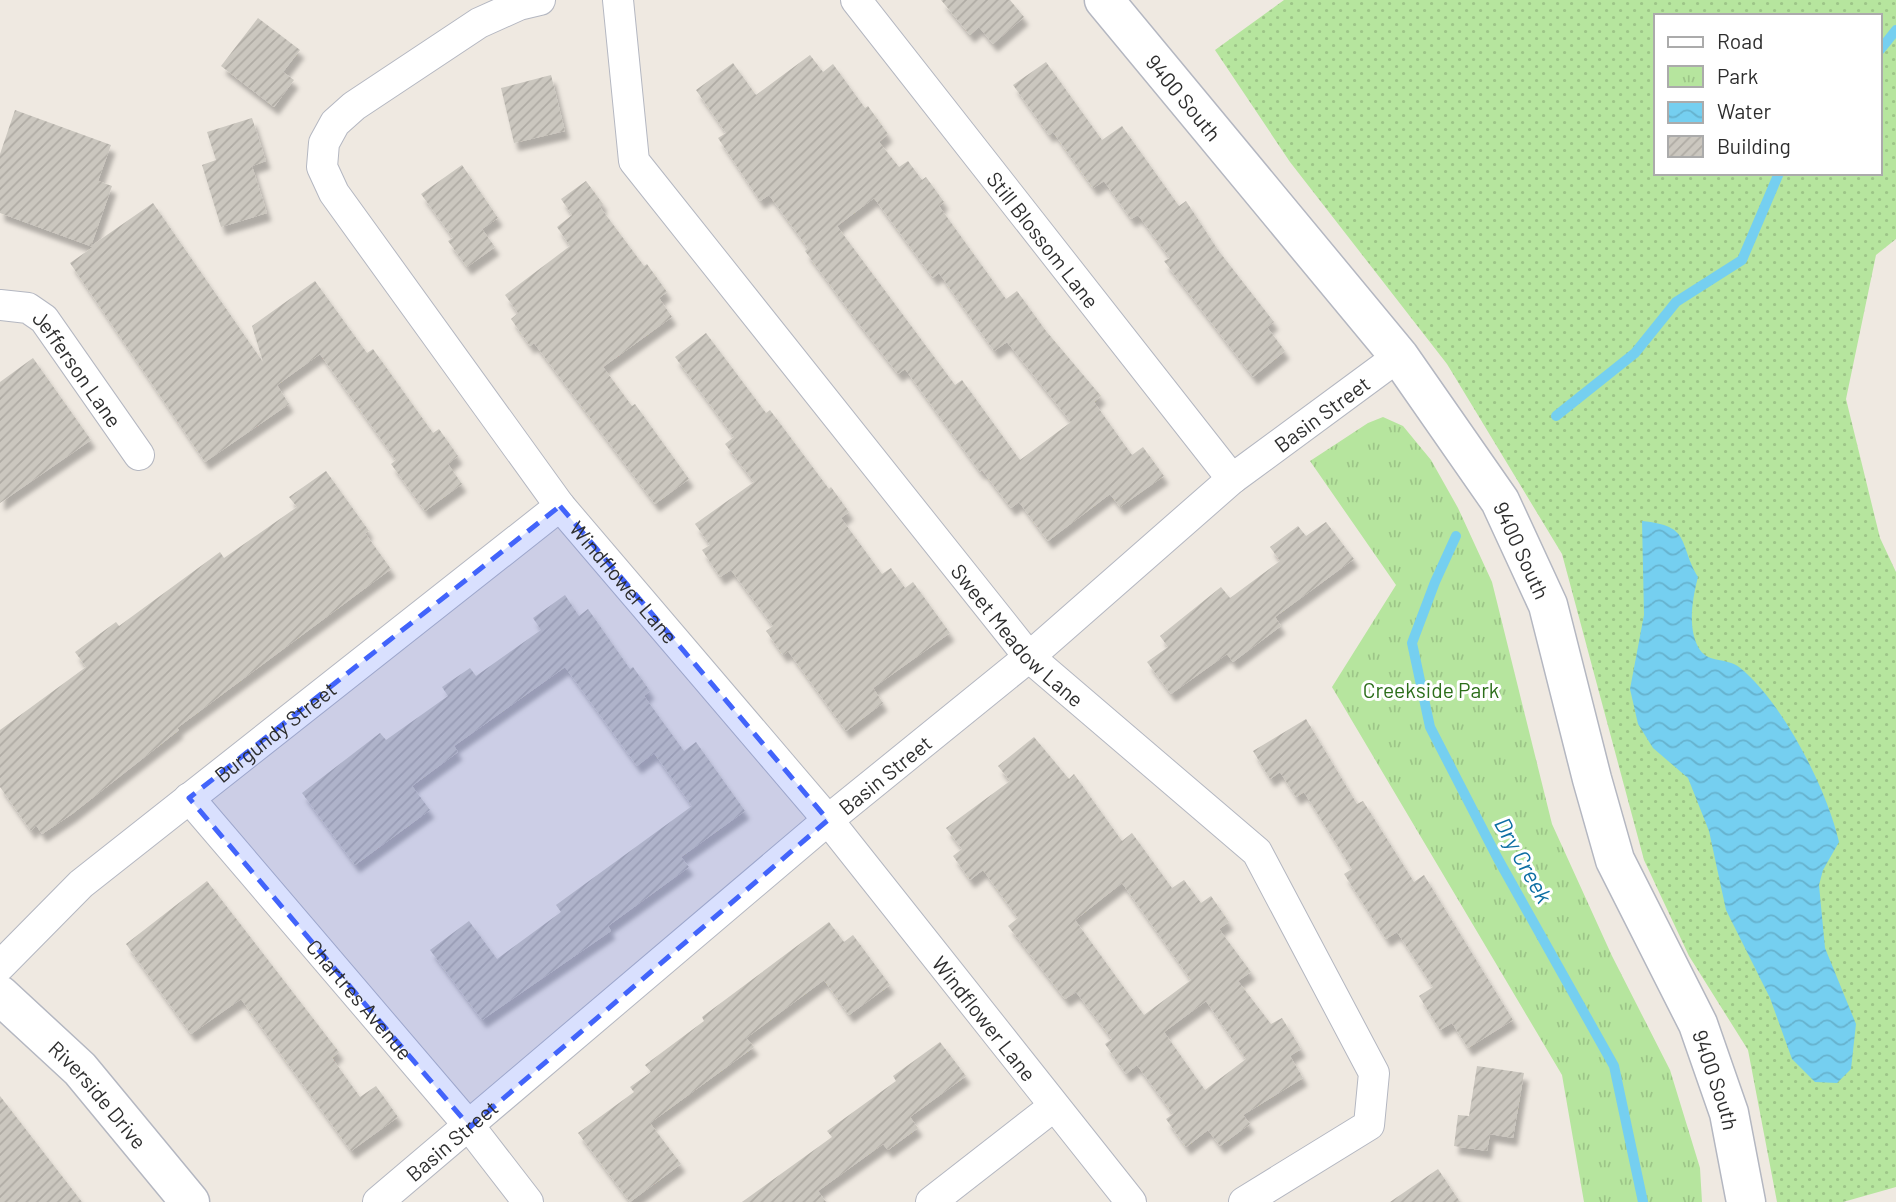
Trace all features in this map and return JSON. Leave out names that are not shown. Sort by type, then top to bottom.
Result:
[{"type":"street","name":"Windflower Lane","points":[[540,0],[519,5],[479,23],[354,106],[335,123],[324,143],[322,167],[334,193],[560,506],[828,820],[1131,1202]]},
{"type":"street","name":"Sweet Meadow Lane","points":[[618,0],[634,161],[1029,657],[1257,852],[1374,1073],[1369,1125],[1244,1202]]},
{"type":"street","name":"Still Blossom Lane","points":[[856,0],[1233,479]]},
{"type":"street","name":"9400 South","points":[[1104,0],[1399,356],[1500,501],[1548,605],[1615,860],[1698,1024],[1729,1113],[1746,1202]]},
{"type":"street","name":"Jefferson Lane","points":[[0,305],[28,308],[44,319],[139,455]]},
{"type":"street","name":"Basin Street","points":[[378,1202],[470,1128],[828,820],[1029,657],[1233,479],[1399,356]]},
{"type":"street","name":"Burgundy Street","points":[[0,966],[81,884],[560,506]]},
{"type":"street","name":"Chartres Avenue","points":[[189,798],[470,1128],[528,1202]]},
{"type":"street","name":"Riverside Drive","points":[[0,995],[80,1069],[190,1202]]},
{"type":"street","points":[[931,1202],[1053,1107]]},
{"type":"highlighted area","points":[[560,506],[828,820],[470,1127],[189,798]]},
{"type":"green space","points":[[1284,0],[1896,0],[1896,239],[1876,255],[1846,399],[1880,538],[1896,572],[1896,1187],[1843,1202],[1777,1202],[1748,1050],[1689,956],[1644,860],[1562,554],[1447,364],[1290,162],[1215,50]]},
{"type":"green space","name":"Creekside Park","points":[[1383,417],[1403,426],[1431,460],[1458,508],[1492,582],[1552,824],[1612,956],[1670,1070],[1700,1168],[1702,1202],[1584,1202],[1562,1075],[1332,687],[1396,585],[1310,461],[1368,423]]},
{"type":"water","points":[[1642,521],[1669,527],[1681,538],[1698,577],[1692,624],[1700,650],[1708,657],[1735,664],[1771,701],[1801,747],[1833,821],[1839,842],[1823,870],[1819,885],[1825,948],[1856,1024],[1851,1069],[1837,1083],[1815,1082],[1792,1059],[1770,998],[1726,910],[1709,831],[1688,778],[1653,748],[1638,724],[1630,689],[1644,615]]},
{"type":"building","points":[[941,0],[1010,0],[1024,17],[993,44],[979,27],[970,35]]},
{"type":"building","points":[[258,18],[300,50],[283,72],[294,80],[274,107],[221,66]]},
{"type":"building","points":[[810,55],[823,72],[833,64],[888,134],[879,142],[899,167],[908,161],[922,180],[926,177],[944,202],[939,206],[1006,299],[1017,291],[1046,331],[1101,396],[1094,402],[1132,455],[1143,447],[1164,476],[1120,507],[1110,494],[1048,541],[1019,502],[1011,508],[982,470],[980,472],[905,369],[898,374],[856,320],[805,251],[808,248],[769,195],[760,201],[718,138],[726,133],[696,90],[733,63],[756,95]],"holes":[[[874,198],[933,278],[939,273],[994,351],[1007,342],[1071,422],[1020,460],[962,380],[955,385],[837,226]]]},
{"type":"building","points":[[1046,62],[1102,140],[1122,126],[1179,206],[1186,201],[1218,250],[1274,322],[1267,327],[1285,351],[1253,377],[1164,261],[1170,258],[1138,215],[1131,219],[1104,181],[1093,188],[1053,132],[1049,135],[1013,85]]},
{"type":"building","points":[[551,75],[565,131],[514,143],[501,88]]},
{"type":"building","points":[[15,110],[111,145],[98,181],[112,186],[91,246],[153,203],[263,362],[252,326],[315,281],[367,353],[373,349],[433,433],[439,429],[458,456],[448,464],[462,484],[425,511],[391,464],[396,460],[320,354],[277,385],[289,404],[205,462],[70,263],[93,247],[0,213],[0,154]]},
{"type":"building","points":[[252,118],[266,161],[252,166],[267,213],[221,227],[202,165],[216,160],[207,132]]},
{"type":"building","points":[[462,165],[498,218],[482,229],[495,247],[467,267],[448,241],[453,238],[421,194]]},
{"type":"building","points":[[586,181],[603,204],[600,207],[667,292],[659,298],[672,317],[603,367],[632,406],[635,404],[689,479],[655,504],[534,343],[530,346],[511,319],[518,313],[505,295],[570,246],[557,227],[572,215],[561,199]]},
{"type":"building","points":[[706,333],[766,413],[770,410],[829,489],[831,487],[849,512],[841,518],[882,574],[891,568],[905,588],[913,582],[950,633],[873,688],[883,703],[846,731],[788,651],[783,655],[766,631],[773,626],[731,570],[720,577],[702,550],[710,545],[695,524],[754,482],[725,444],[734,437],[675,357]]},
{"type":"building","points":[[33,358],[91,440],[0,503],[0,382]]},
{"type":"building","points":[[326,471],[369,531],[365,533],[391,569],[177,728],[179,730],[72,814],[42,834],[36,825],[31,831],[0,787],[0,730],[86,667],[75,652],[116,622],[119,626],[220,552],[224,558],[297,507],[289,497]]},
{"type":"building","points":[[1326,522],[1354,559],[1275,617],[1281,626],[1233,662],[1227,654],[1171,694],[1147,662],[1168,647],[1160,636],[1221,587],[1230,598],[1280,561],[1270,547],[1298,526],[1306,536]]},
{"type":"building","points":[[565,595],[579,616],[588,609],[630,669],[633,667],[650,691],[644,696],[684,751],[696,742],[745,811],[681,857],[689,867],[608,926],[611,931],[482,1020],[430,950],[469,921],[497,959],[561,912],[556,905],[692,806],[654,753],[637,766],[565,667],[454,746],[458,752],[412,786],[430,810],[355,865],[302,793],[380,733],[386,740],[448,696],[442,687],[470,668],[476,676],[541,630],[533,618]]},
{"type":"building","points":[[1306,719],[1357,804],[1363,801],[1414,882],[1424,875],[1513,1020],[1468,1048],[1452,1023],[1440,1030],[1419,996],[1433,987],[1397,932],[1386,939],[1344,874],[1352,869],[1304,792],[1296,797],[1280,772],[1270,779],[1253,751]]},
{"type":"building","points":[[1034,737],[1069,779],[1074,774],[1122,841],[1132,833],[1172,888],[1184,880],[1201,903],[1211,896],[1229,922],[1219,929],[1251,972],[1238,981],[1271,1024],[1282,1018],[1301,1049],[1290,1056],[1303,1078],[1243,1115],[1250,1124],[1220,1146],[1208,1130],[1186,1147],[1166,1119],[1173,1114],[1137,1065],[1126,1074],[1105,1044],[1112,1039],[1076,992],[1065,999],[1008,926],[1018,918],[983,870],[970,880],[953,856],[962,849],[946,828],[1010,781],[998,766]],"holes":[[[1122,883],[1191,980],[1144,1015],[1075,920]],[[1206,1001],[1246,1059],[1205,1090],[1164,1032]]]},
{"type":"building","points":[[207,881],[339,1052],[332,1058],[360,1097],[376,1086],[398,1117],[351,1151],[241,999],[191,1034],[126,944]]},
{"type":"building","points":[[829,922],[844,942],[853,935],[890,985],[849,1015],[824,980],[746,1038],[754,1047],[650,1123],[681,1164],[630,1202],[578,1133],[634,1092],[630,1087],[651,1072],[645,1065],[704,1021],[702,1017]]},
{"type":"building","points":[[940,1042],[966,1076],[910,1117],[918,1128],[888,1150],[883,1144],[818,1191],[826,1202],[742,1202],[832,1137],[827,1131],[896,1081],[893,1076]]},
{"type":"building","points":[[1477,1066],[1524,1073],[1513,1138],[1490,1134],[1487,1151],[1454,1146],[1458,1115],[1469,1116]]},
{"type":"building","points":[[0,1096],[82,1202],[0,1202]]},
{"type":"building","points":[[1438,1169],[1460,1202],[1390,1202]]},
{"type":"waterway","name":"Dry Creek","points":[[1882,48],[1896,30]]},
{"type":"waterway","name":"Dry Creek","points":[[1556,416],[1635,353],[1676,302],[1742,260],[1778,175]]},
{"type":"waterway","name":"Dry Creek","points":[[1456,536],[1412,643],[1430,727],[1498,859],[1614,1066],[1643,1202]]}]
